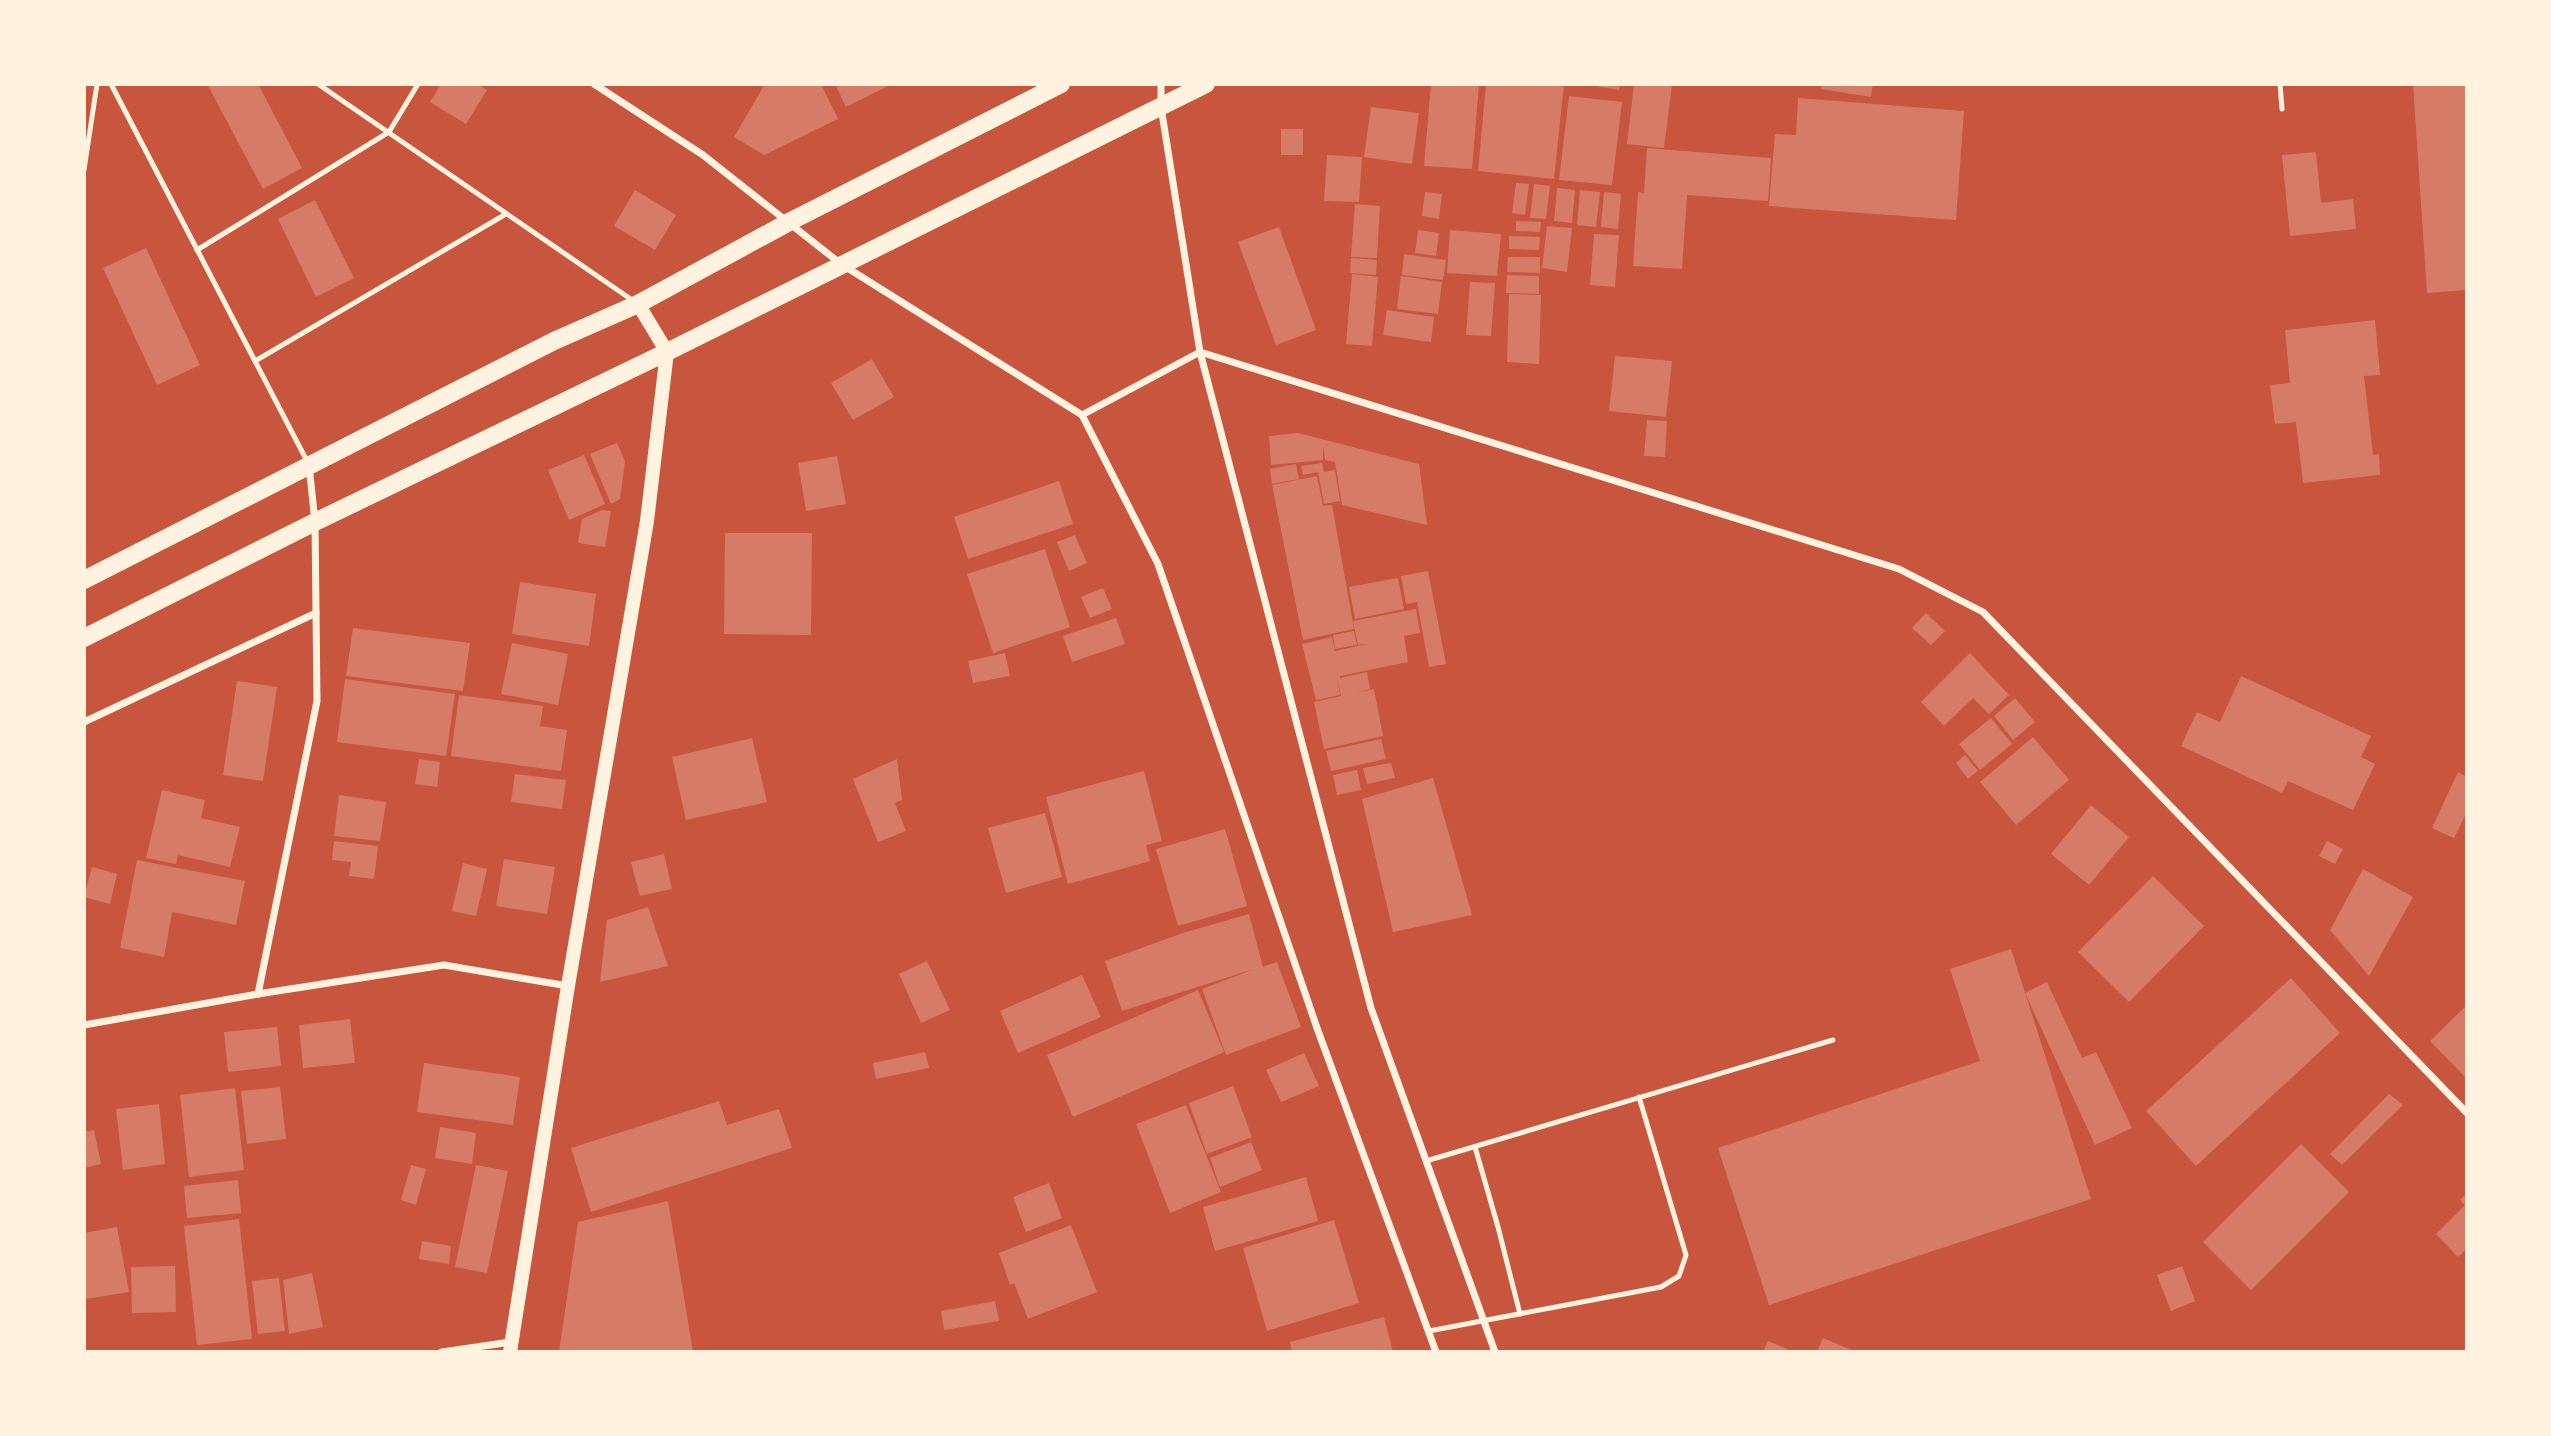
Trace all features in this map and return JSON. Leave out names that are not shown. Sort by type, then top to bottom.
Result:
[{"type":"main road","points":[[84,580],[554,341],[638,304],[789,222],[1061,84]]},
{"type":"main road","points":[[84,638],[1206,84]]},
{"type":"main road","points":[[510,1347],[568,986],[648,521],[667,352],[638,304]]},
{"type":"street","points":[[594,84],[703,155],[841,264],[1082,415],[1158,564],[1317,1028],[1436,1352]]},
{"type":"street","points":[[1161,84],[1161,107],[1200,352],[1371,1008],[1495,1352]]},
{"type":"street","points":[[1082,415],[1200,352],[1899,569],[1983,612],[2467,1113]]},
{"type":"street","points":[[258,994],[317,701],[315,522],[309,465]]},
{"type":"street","points":[[84,722],[316,613]]},
{"type":"street","points":[[84,1024],[444,965],[568,986]]},
{"type":"street","points":[[442,1352],[510,1347]]},
{"type":"lane","points":[[84,170],[97,84]]},
{"type":"lane","points":[[111,84],[309,465]]},
{"type":"lane","points":[[318,84],[638,304]]},
{"type":"lane","points":[[197,250],[389,132],[418,84]]},
{"type":"lane","points":[[2280,84],[2281,109]]},
{"type":"lane","points":[[255,361],[506,214]]},
{"type":"lane","points":[[1426,1161],[1833,1040]]},
{"type":"lane","points":[[1429,1331],[1661,1287],[1679,1276],[1686,1255],[1639,1097]]},
{"type":"lane","points":[[1475,1147],[1520,1314]]},
{"type":"building","points":[[207,84],[258,84],[302,168],[263,189]]},
{"type":"building","points":[[441,84],[477,84],[487,90],[466,124],[430,102]]},
{"type":"building","points":[[765,84],[821,84],[838,119],[764,155],[734,137]]},
{"type":"building","points":[[835,84],[892,84],[846,107]]},
{"type":"building","points":[[1431,84],[1479,84],[1472,169],[1424,166]]},
{"type":"building","points":[[1486,84],[1564,84],[1554,179],[1478,171]]},
{"type":"building","points":[[1584,84],[1620,84],[1619,90]]},
{"type":"building","points":[[1634,84],[1672,85],[1664,148],[1627,144]]},
{"type":"building","points":[[1821,84],[1873,84],[1871,97],[1821,89]]},
{"type":"building","points":[[2413,84],[2467,84],[2467,290],[2427,293]]},
{"type":"building","points":[[1569,96],[1622,102],[1612,185],[1559,180]]},
{"type":"building","points":[[1798,98],[1964,111],[1956,220],[1769,206],[1775,134],[1796,135]]},
{"type":"building","points":[[1371,107],[1419,113],[1412,164],[1364,157]]},
{"type":"building","points":[[1281,129],[1303,129],[1303,155],[1281,155]]},
{"type":"building","points":[[1647,148],[1771,158],[1768,201],[1687,195],[1682,269],[1633,266],[1638,192],[1644,193]]},
{"type":"building","points":[[2316,152],[2321,203],[2353,199],[2356,229],[2290,236],[2282,155]]},
{"type":"building","points":[[1327,155],[1362,157],[1359,202],[1324,201]]},
{"type":"building","points":[[1516,183],[1529,184],[1525,215],[1512,213]]},
{"type":"building","points":[[1534,184],[1550,186],[1546,219],[1530,218]]},
{"type":"building","points":[[1557,188],[1575,190],[1572,223],[1554,221]]},
{"type":"building","points":[[635,190],[676,215],[655,250],[614,226]]},
{"type":"building","points":[[1580,190],[1600,192],[1596,227],[1577,225]]},
{"type":"building","points":[[1425,192],[1442,194],[1439,219],[1422,216]]},
{"type":"building","points":[[1604,192],[1621,194],[1618,229],[1601,227]]},
{"type":"building","points":[[315,200],[354,278],[316,297],[278,219]]},
{"type":"building","points":[[1355,204],[1380,206],[1377,258],[1351,257]]},
{"type":"building","points":[[1516,221],[1541,222],[1540,232],[1516,231]]},
{"type":"building","points":[[1547,226],[1572,228],[1567,272],[1542,268]]},
{"type":"building","points":[[1279,227],[1316,330],[1276,345],[1238,242]]},
{"type":"building","points":[[1418,230],[1439,233],[1436,256],[1415,253]]},
{"type":"building","points":[[1450,230],[1501,234],[1497,276],[1447,273]]},
{"type":"building","points":[[1594,234],[1619,235],[1615,287],[1590,285]]},
{"type":"building","points":[[1509,236],[1540,237],[1539,250],[1509,249]]},
{"type":"building","points":[[146,248],[200,365],[157,385],[103,268]]},
{"type":"building","points":[[1404,254],[1446,260],[1443,280],[1402,275]]},
{"type":"building","points":[[1508,257],[1540,257],[1540,273],[1507,272]]},
{"type":"building","points":[[1351,258],[1377,260],[1376,275],[1350,273]]},
{"type":"building","points":[[1352,274],[1378,277],[1372,346],[1346,344]]},
{"type":"building","points":[[1507,275],[1539,276],[1539,294],[1506,293]]},
{"type":"building","points":[[1401,276],[1442,282],[1438,314],[1397,309]]},
{"type":"building","points":[[1470,282],[1495,283],[1491,336],[1466,335]]},
{"type":"building","points":[[1509,294],[1541,295],[1539,364],[1507,362]]},
{"type":"building","points":[[1387,310],[1434,317],[1431,342],[1383,335]]},
{"type":"building","points":[[2375,320],[2380,375],[2364,376],[2373,455],[2379,454],[2380,475],[2303,483],[2296,422],[2275,424],[2270,385],[2290,383],[2285,330]]},
{"type":"building","points":[[1615,356],[1672,361],[1666,417],[1609,411]]},
{"type":"building","points":[[872,359],[894,397],[853,420],[831,383]]},
{"type":"building","points":[[1647,420],[1667,421],[1665,457],[1644,456]]},
{"type":"building","points":[[1298,433],[1419,464],[1427,525],[1342,505],[1335,462],[1325,460],[1323,446],[1323,460],[1271,465],[1269,436]]},
{"type":"building","points":[[617,443],[625,461],[620,499],[611,504],[590,454]]},
{"type":"building","points":[[584,455],[605,504],[569,520],[548,470]]},
{"type":"building","points":[[837,456],[846,504],[806,511],[798,463]]},
{"type":"building","points":[[1322,463],[1324,472],[1335,470],[1340,501],[1324,504],[1318,472],[1303,475],[1301,466]]},
{"type":"building","points":[[1296,464],[1299,479],[1272,484],[1270,469]]},
{"type":"building","points":[[1317,476],[1323,506],[1332,505],[1354,629],[1303,640],[1272,485]]},
{"type":"building","points":[[1059,481],[1073,524],[968,559],[954,517]]},
{"type":"building","points":[[602,510],[611,511],[605,547],[578,543],[582,519]]},
{"type":"building","points":[[725,533],[812,533],[811,635],[724,634]]},
{"type":"building","points":[[1075,535],[1087,563],[1069,571],[1057,542]]},
{"type":"building","points":[[1045,549],[1070,627],[993,653],[967,574]]},
{"type":"building","points":[[1428,571],[1446,664],[1429,667],[1417,602],[1406,604],[1401,576]]},
{"type":"building","points":[[1398,578],[1404,609],[1355,619],[1349,587]]},
{"type":"building","points":[[520,582],[596,594],[589,646],[512,634]]},
{"type":"building","points":[[1103,588],[1112,609],[1090,618],[1081,597]]},
{"type":"building","points":[[1416,609],[1420,633],[1404,636],[1408,662],[1340,676],[1367,672],[1370,689],[1355,693],[1374,689],[1383,736],[1324,749],[1314,702],[1341,696],[1337,676],[1340,695],[1316,700],[1302,644],[1332,637],[1335,651],[1368,644],[1358,645],[1353,621]]},
{"type":"building","points":[[1926,613],[1945,631],[1931,645],[1912,628]]},
{"type":"building","points":[[1116,618],[1125,644],[1072,662],[1063,636]]},
{"type":"building","points":[[353,628],[470,643],[463,691],[346,676]]},
{"type":"building","points":[[1354,631],[1357,645],[1335,649],[1333,635]]},
{"type":"building","points":[[512,643],[568,654],[558,705],[501,694]]},
{"type":"building","points":[[1005,653],[1010,676],[973,683],[968,661]]},
{"type":"building","points":[[1970,653],[2009,695],[1989,714],[1973,698],[1944,726],[1921,702]]},
{"type":"building","points":[[2241,676],[2371,736],[2361,757],[2375,764],[2353,810],[2288,781],[2282,793],[2181,746],[2197,712],[2220,722]]},
{"type":"building","points":[[345,679],[455,694],[446,756],[337,742]]},
{"type":"building","points":[[237,681],[277,687],[263,781],[223,775]]},
{"type":"building","points":[[459,695],[543,706],[540,726],[567,730],[561,771],[451,756]]},
{"type":"building","points":[[2015,698],[2035,722],[2013,740],[1994,716]]},
{"type":"building","points":[[1991,718],[2012,744],[1980,770],[1959,744]]},
{"type":"building","points":[[2033,737],[2069,780],[2016,825],[1980,782]]},
{"type":"building","points":[[752,738],[767,802],[686,820],[672,757]]},
{"type":"building","points":[[1381,739],[1386,759],[1331,771],[1326,751]]},
{"type":"building","points":[[1965,755],[1978,771],[1968,779],[1956,763]]},
{"type":"building","points":[[419,759],[440,762],[437,787],[415,784]]},
{"type":"building","points":[[897,759],[902,800],[895,803],[906,831],[878,842],[853,779]]},
{"type":"building","points":[[1391,763],[1395,778],[1367,784],[1363,768]]},
{"type":"building","points":[[1357,770],[1361,790],[1337,795],[1333,775]]},
{"type":"building","points":[[1144,771],[1162,841],[1146,845],[1150,861],[1068,884],[1046,797]]},
{"type":"building","points":[[2458,772],[2467,777],[2467,812],[2454,838],[2432,828]]},
{"type":"building","points":[[515,774],[566,780],[562,809],[511,802]]},
{"type":"building","points":[[1433,778],[1472,915],[1393,932],[1362,799]]},
{"type":"building","points":[[162,790],[205,800],[201,818],[240,827],[230,867],[178,855],[176,864],[146,858]]},
{"type":"building","points":[[339,795],[386,802],[380,841],[334,836]]},
{"type":"building","points":[[2091,805],[2129,837],[2089,885],[2051,854]]},
{"type":"building","points":[[1045,813],[1062,877],[1006,893],[988,828]]},
{"type":"building","points":[[1225,829],[1247,906],[1178,926],[1156,849]]},
{"type":"building","points":[[334,841],[378,846],[374,879],[349,876],[351,862],[332,860]]},
{"type":"building","points":[[2327,841],[2343,849],[2335,864],[2319,856]]},
{"type":"building","points":[[664,854],[672,889],[640,896],[631,862]]},
{"type":"building","points":[[504,859],[555,867],[547,914],[496,906]]},
{"type":"building","points":[[137,860],[245,881],[236,925],[172,912],[164,957],[120,948]]},
{"type":"building","points":[[463,863],[487,869],[476,916],[452,911]]},
{"type":"building","points":[[92,867],[117,874],[110,904],[84,897]]},
{"type":"building","points":[[2363,869],[2413,897],[2369,976],[2330,930]]},
{"type":"building","points":[[2153,876],[2204,926],[2129,1002],[2078,952]]},
{"type":"building","points":[[648,907],[668,966],[600,982],[607,920]]},
{"type":"building","points":[[1249,914],[1263,967],[1277,962],[1301,1027],[1226,1055],[1202,989],[1254,969],[1122,1011],[1105,961],[1183,933]]},
{"type":"building","points":[[2011,949],[2091,1199],[1769,1305],[1718,1148],[1980,1061],[1950,969]]},
{"type":"building","points":[[927,961],[950,1010],[921,1023],[899,974]]},
{"type":"building","points":[[1082,975],[1101,1017],[1018,1053],[1000,1011]]},
{"type":"building","points":[[2291,978],[2340,1033],[2196,1166],[2146,1111]]},
{"type":"building","points":[[2047,982],[2082,1058],[2096,1052],[2132,1128],[2095,1145],[2025,993]]},
{"type":"building","points":[[1198,990],[1224,1052],[1073,1117],[1047,1055]]},
{"type":"building","points":[[2467,1005],[2467,1079],[2430,1041]]},
{"type":"building","points":[[350,1019],[355,1063],[303,1068],[299,1025]]},
{"type":"building","points":[[277,1027],[281,1066],[228,1072],[224,1032]]},
{"type":"building","points":[[925,1052],[929,1068],[876,1079],[873,1063]]},
{"type":"building","points":[[1304,1053],[1319,1086],[1281,1102],[1266,1070]]},
{"type":"building","points":[[424,1063],[520,1077],[513,1125],[417,1112]]},
{"type":"building","points":[[1233,1086],[1252,1137],[1207,1154],[1189,1103]]},
{"type":"building","points":[[280,1087],[286,1139],[247,1144],[241,1091]]},
{"type":"building","points":[[235,1088],[244,1170],[189,1177],[180,1095]]},
{"type":"building","points":[[2389,1094],[2403,1105],[2342,1165],[2330,1154]]},
{"type":"building","points":[[719,1101],[727,1125],[779,1109],[792,1148],[591,1212],[571,1148]]},
{"type":"building","points":[[159,1104],[165,1164],[123,1170],[116,1109]]},
{"type":"building","points":[[1186,1105],[1221,1192],[1170,1213],[1136,1124]]},
{"type":"building","points":[[440,1127],[476,1133],[472,1164],[435,1158]]},
{"type":"building","points":[[94,1130],[101,1164],[84,1168],[84,1132]]},
{"type":"building","points":[[1251,1142],[1262,1170],[1220,1187],[1210,1158]]},
{"type":"building","points":[[2301,1144],[2349,1192],[2251,1290],[2203,1242]]},
{"type":"building","points":[[411,1165],[426,1169],[416,1205],[401,1200]]},
{"type":"building","points":[[476,1165],[508,1171],[487,1273],[455,1267]]},
{"type":"building","points":[[1306,1177],[1318,1221],[1215,1251],[1203,1207]]},
{"type":"building","points":[[238,1180],[241,1213],[187,1218],[184,1186]]},
{"type":"building","points":[[1049,1183],[1062,1218],[1026,1232],[1013,1197]]},
{"type":"building","points":[[2467,1193],[2467,1248],[2458,1257],[2436,1234],[2465,1205],[2460,1200]]},
{"type":"building","points":[[668,1201],[693,1352],[559,1352],[578,1222]]},
{"type":"building","points":[[239,1219],[252,1339],[197,1345],[184,1226]]},
{"type":"building","points":[[1334,1220],[1359,1303],[1267,1331],[1243,1248]]},
{"type":"building","points":[[1071,1225],[1097,1292],[1028,1319],[1014,1283],[1010,1285],[999,1253]]},
{"type":"building","points":[[117,1227],[129,1292],[86,1299],[84,1233]]},
{"type":"building","points":[[422,1241],[451,1246],[449,1264],[419,1259]]},
{"type":"building","points":[[175,1266],[176,1312],[132,1313],[131,1267]]},
{"type":"building","points":[[2182,1266],[2195,1301],[2171,1311],[2157,1275]]},
{"type":"building","points":[[312,1273],[323,1327],[289,1334],[283,1280]]},
{"type":"building","points":[[279,1278],[285,1331],[258,1334],[252,1281]]},
{"type":"building","points":[[995,1301],[999,1321],[944,1330],[941,1311]]},
{"type":"building","points":[[1384,1317],[1393,1352],[1292,1352],[1290,1342]]},
{"type":"building","points":[[1823,1338],[1856,1352],[1817,1352]]},
{"type":"building","points":[[1768,1341],[1794,1352],[1763,1352]]}]
